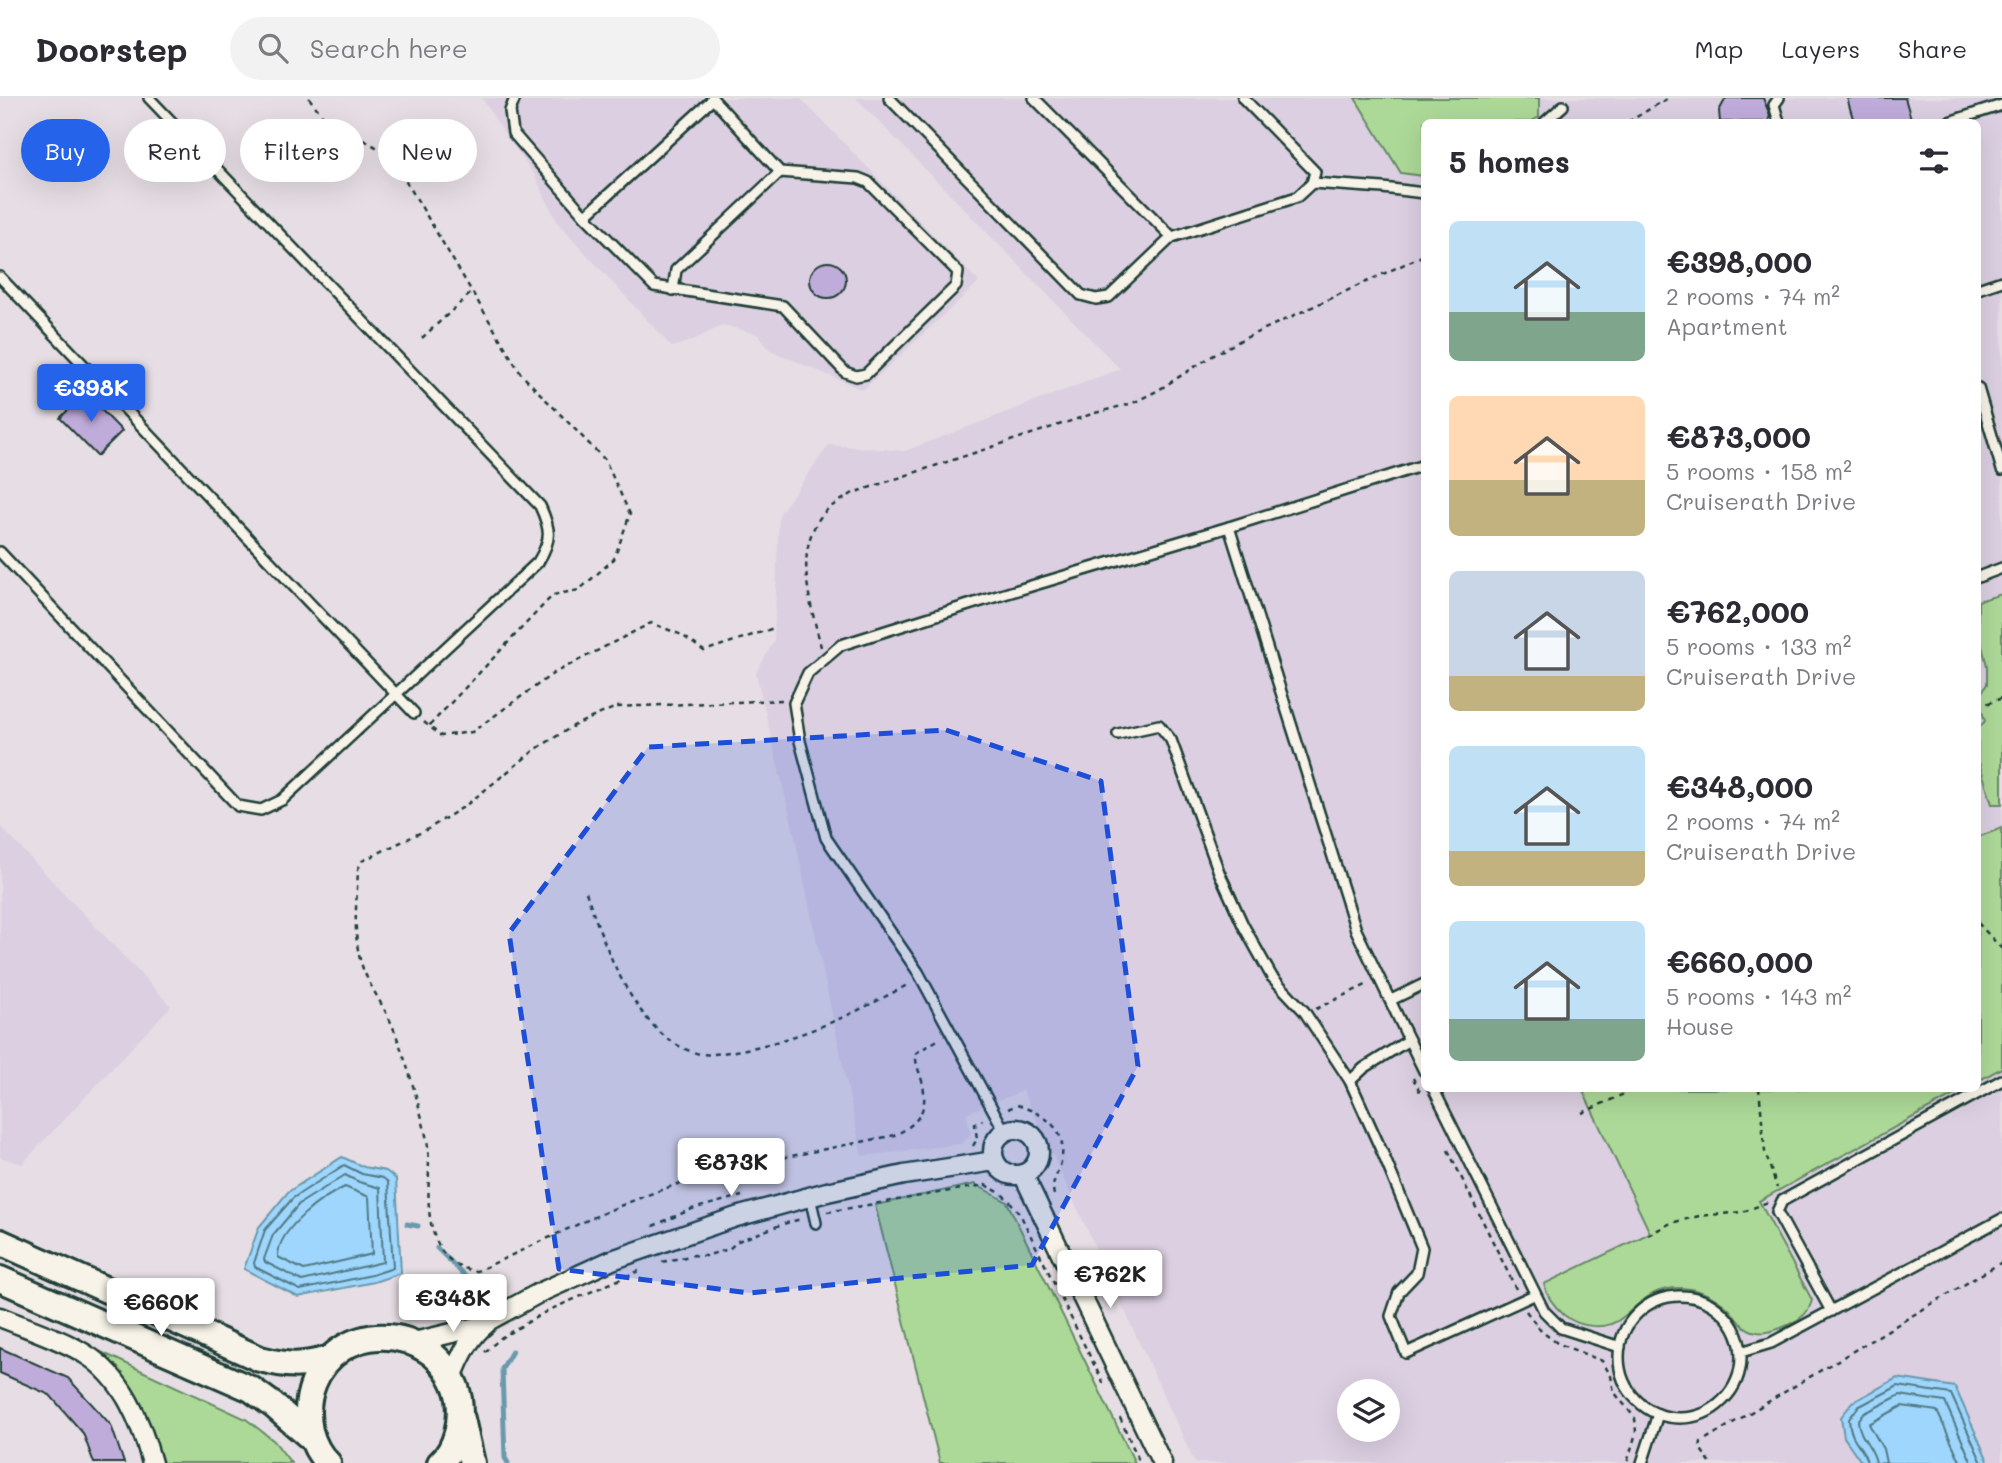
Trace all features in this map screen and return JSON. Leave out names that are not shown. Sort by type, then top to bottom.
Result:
[{"type":"street","points":[[1020,1130],[1037,1143],[1038,1158],[1035,1165],[1023,1174],[1003,1172],[995,1161],[995,1141],[1005,1132],[1020,1130]]},
{"type":"street","points":[[414,1342],[477,1326],[539,1293],[612,1260],[736,1217],[810,1196],[904,1175],[995,1161]]},
{"type":"street","points":[[1023,1174],[1162,1463]]},
{"type":"street","points":[[0,1241],[260,1359],[287,1366],[309,1365],[328,1359]]},
{"type":"street","points":[[0,1279],[251,1389],[273,1405],[322,1456]]},
{"type":"street","points":[[0,1317],[85,1353],[109,1372],[130,1402],[152,1463]]},
{"type":"street","points":[[452,1378],[460,1357],[480,1328],[494,1318]]},
{"type":"street","points":[[322,1456],[307,1418],[309,1396],[316,1376],[328,1359],[347,1345],[369,1337],[392,1336],[414,1342],[437,1357],[452,1378],[458,1394],[472,1463]]},
{"type":"street","points":[[440,1463],[456,1437],[460,1411]]},
{"type":"lane","points":[[0,552],[238,806],[261,810],[282,800],[538,562],[548,546],[549,526],[540,506],[149,98]]},
{"type":"lane","points":[[514,98],[510,111],[513,133],[585,216],[654,286],[783,306],[845,372],[856,376],[866,374],[956,286],[958,272],[868,182],[858,178],[780,172],[713,99],[585,216]]},
{"type":"lane","points":[[889,98],[1081,295],[1096,299],[1109,297],[1172,237],[1297,197],[1312,183],[1315,172],[1243,98]]},
{"type":"lane","points":[[1034,98],[1172,237]]},
{"type":"lane","points":[[1778,119],[1774,105],[1779,98]]},
{"type":"lane","points":[[1958,119],[2002,105]]},
{"type":"lane","points":[[1548,119],[1563,106]]},
{"type":"lane","points":[[673,290],[676,270],[780,172]]},
{"type":"lane","points":[[1312,183],[1421,194]]},
{"type":"lane","points":[[0,277],[414,713]]},
{"type":"lane","points":[[1981,288],[2002,281]]},
{"type":"lane","points":[[1981,398],[2002,470]]},
{"type":"lane","points":[[1005,1132],[921,978],[826,838],[800,741],[794,703],[808,673],[841,645],[1421,466]]},
{"type":"lane","points":[[1229,527],[1356,929],[1421,1065]]},
{"type":"lane","points":[[1981,576],[2002,568]]},
{"type":"lane","points":[[1118,734],[1159,724],[1171,740],[1219,872],[1243,925],[1272,976],[1306,1014],[1350,1081],[1384,1154],[1422,1248],[1417,1273],[1399,1292],[1391,1316],[1406,1353],[1534,1295]]},
{"type":"lane","points":[[1391,1000],[1421,985]]},
{"type":"lane","points":[[1350,1081],[1364,1068],[1409,1040]]},
{"type":"lane","points":[[1981,1092],[2002,1080]]},
{"type":"lane","points":[[1435,1092],[1544,1311],[1560,1328],[1620,1348]]},
{"type":"lane","points":[[1831,1311],[1777,1212],[1782,1201],[1980,1092]]},
{"type":"lane","points":[[810,1196],[816,1223]]},
{"type":"lane","points":[[1741,1352],[1771,1343],[2002,1219]]},
{"type":"lane","points":[[1674,1296],[1693,1297],[1711,1304],[1726,1316],[1736,1333],[1741,1352],[1739,1372],[1731,1391],[1717,1406],[1698,1415],[1678,1418],[1658,1414],[1630,1393],[1622,1378],[1620,1348],[1627,1326],[1639,1311],[1656,1300],[1674,1296]]},
{"type":"lane","points":[[1642,1463],[1658,1414]]},
{"type":"path","points":[[309,98],[323,116],[383,151],[409,186],[521,374],[605,460],[630,514],[614,559],[579,590],[554,595],[429,726]]},
{"type":"path","points":[[1633,119],[1668,98]]},
{"type":"path","points":[[824,660],[806,570],[808,537],[823,513],[853,494],[1095,412],[1133,402],[1157,391],[1241,340],[1421,256]]},
{"type":"path","points":[[422,338],[471,293]]},
{"type":"path","points":[[414,713],[441,736],[472,732],[554,673],[651,623],[682,635],[704,651],[774,628]]},
{"type":"path","points":[[1981,706],[2002,698]]},
{"type":"path","points":[[796,699],[616,708],[575,725],[536,749],[465,806],[428,829],[362,861],[358,869],[356,940],[359,958],[393,1027],[423,1123],[428,1144],[427,1180],[431,1222],[439,1247],[451,1260],[467,1270],[477,1271],[601,1214],[696,1179],[895,1135],[911,1127],[921,1113],[925,1098],[915,1063],[916,1053],[950,1032]]},
{"type":"path","points":[[586,892],[618,973],[643,1014],[664,1035],[690,1052],[705,1055],[767,1046],[868,1007],[921,978]]},
{"type":"path","points":[[1981,926],[2002,949]]},
{"type":"path","points":[[1306,1014],[1367,984]]},
{"type":"path","points":[[1582,1113],[1628,1092]]},
{"type":"path","points":[[1759,1092],[1765,1152],[1782,1201]]},
{"type":"path","points":[[1017,1105],[1036,1111],[1051,1122],[1060,1135],[1063,1152],[1052,1188],[1056,1202]]},
{"type":"path","points":[[828,1212],[985,1185],[1009,1197],[1108,1394]]},
{"type":"path","points":[[482,1355],[502,1337],[547,1311],[654,1264],[694,1255],[705,1256],[729,1249],[738,1241],[802,1219]]},
{"type":"path","points":[[1710,1463],[1700,1448],[1700,1442],[2002,1262]]},
{"type":"path","points":[[468,1311],[479,1304]]},
{"type":"path","points":[[1120,1419],[1140,1463]]},
{"type":"highlighted area","points":[[946,730],[1101,781],[1138,1066],[1032,1265],[750,1293],[559,1269],[509,933],[648,747]]},
{"type":"shaded area","points":[[482,98],[800,98],[979,282],[863,390],[770,350],[757,334],[723,325],[672,347],[558,223],[534,174]]},
{"type":"shaded area","points":[[856,98],[2002,98],[2002,1463],[1195,1463],[1023,1091],[966,1113],[971,1134],[961,1144],[862,1156],[794,833],[756,673],[774,641],[779,515],[829,445],[905,451],[1120,369]]},
{"type":"shaded area","points":[[0,826],[171,1006],[22,1164],[0,1157]]},
{"type":"green space","points":[[1355,98],[1539,98],[1539,117],[1535,119],[1421,119],[1421,176],[1401,173]]},
{"type":"green space","points":[[2002,594],[2002,804],[1992,804],[1981,769],[1981,726],[1985,721],[1981,693],[1987,684],[1987,666],[1981,642],[1981,600]]},
{"type":"green space","points":[[2002,828],[2002,1068],[1981,1079],[1981,836]]},
{"type":"green space","points":[[1583,1092],[1959,1092],[1759,1201],[1812,1300],[1807,1311],[1792,1323],[1778,1329],[1757,1332],[1744,1327],[1728,1308],[1711,1296],[1686,1288],[1654,1293],[1617,1321],[1602,1326],[1578,1323],[1564,1315],[1554,1304],[1544,1284],[1650,1233]]},
{"type":"green space","points":[[975,1184],[1007,1202],[1135,1463],[940,1463],[875,1205]]},
{"type":"green space","points":[[99,1351],[246,1419],[274,1441],[291,1463],[159,1463],[144,1411]]},
{"type":"water","points":[[342,1157],[364,1167],[386,1171],[396,1179],[401,1273],[374,1282],[298,1297],[244,1269],[259,1227],[288,1192]]},
{"type":"water","points":[[1897,1378],[1955,1387],[1989,1463],[1862,1463],[1844,1437],[1841,1417],[1853,1402]]},
{"type":"building","points":[[1726,98],[1763,98],[1770,115],[1769,119],[1720,119],[1719,111]]},
{"type":"building","points":[[1847,98],[1905,98],[1911,119],[1853,119]]},
{"type":"building","points":[[828,262],[841,267],[846,280],[841,293],[828,298],[815,293],[810,280],[815,267]]},
{"type":"building","points":[[85,393],[122,431],[97,456],[60,418]]},
{"type":"building","points":[[0,1348],[68,1378],[111,1425],[124,1463],[94,1463],[83,1433],[50,1395],[0,1373]]},
{"type":"waterway","points":[[407,1224],[418,1226]]},
{"type":"waterway","points":[[437,1248],[472,1283]]},
{"type":"waterway","points":[[508,1463],[505,1458],[502,1369],[512,1351]]}]
